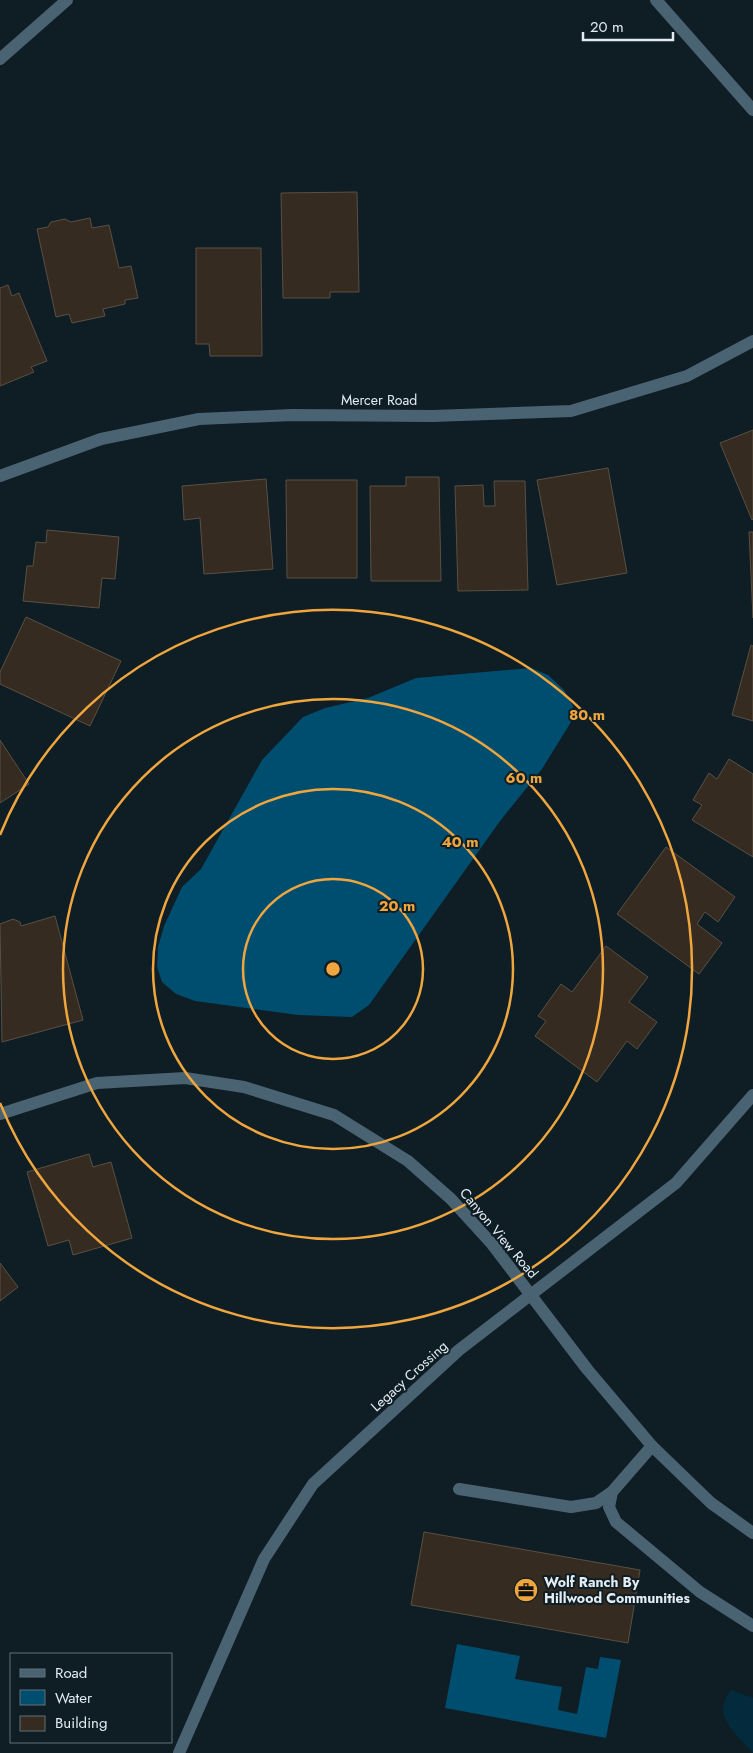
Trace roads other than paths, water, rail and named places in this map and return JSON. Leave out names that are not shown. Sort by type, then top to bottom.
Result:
[{"type":"street","points":[[0,59],[67,0]]},
{"type":"street","points":[[656,0],[753,110]]},
{"type":"street","name":"Mercer Road","points":[[0,476],[100,438],[199,419],[292,415],[433,416],[571,411],[687,376],[753,341]]},
{"type":"street","name":"Canyon View Road","points":[[0,1114],[97,1083],[185,1078],[244,1087],[334,1115],[408,1161],[451,1198],[492,1244],[587,1370],[652,1446],[711,1503],[753,1533]]},
{"type":"street","name":"Legacy Crossing","points":[[179,1753],[264,1560],[313,1484],[459,1350],[676,1182],[753,1095]]},
{"type":"street","points":[[459,1489],[571,1507],[596,1503],[612,1492],[652,1446]]},
{"type":"street","points":[[612,1492],[609,1507],[616,1522],[700,1592],[753,1626]]},
{"type":"water","points":[[531,668],[548,675],[564,690],[573,706],[571,722],[542,769],[500,821],[369,1005],[352,1017],[298,1015],[195,1001],[176,994],[162,982],[157,967],[158,947],[164,926],[182,887],[201,869],[262,760],[303,717],[325,708],[368,698],[416,678]]},
{"type":"water","points":[[457,1644],[520,1656],[515,1679],[562,1687],[558,1710],[577,1714],[586,1667],[598,1669],[600,1657],[621,1660],[606,1738],[445,1708]]},
{"type":"place","name":"Wolf Ranch By Hillwood Communities","points":[[526,1590]]}]
